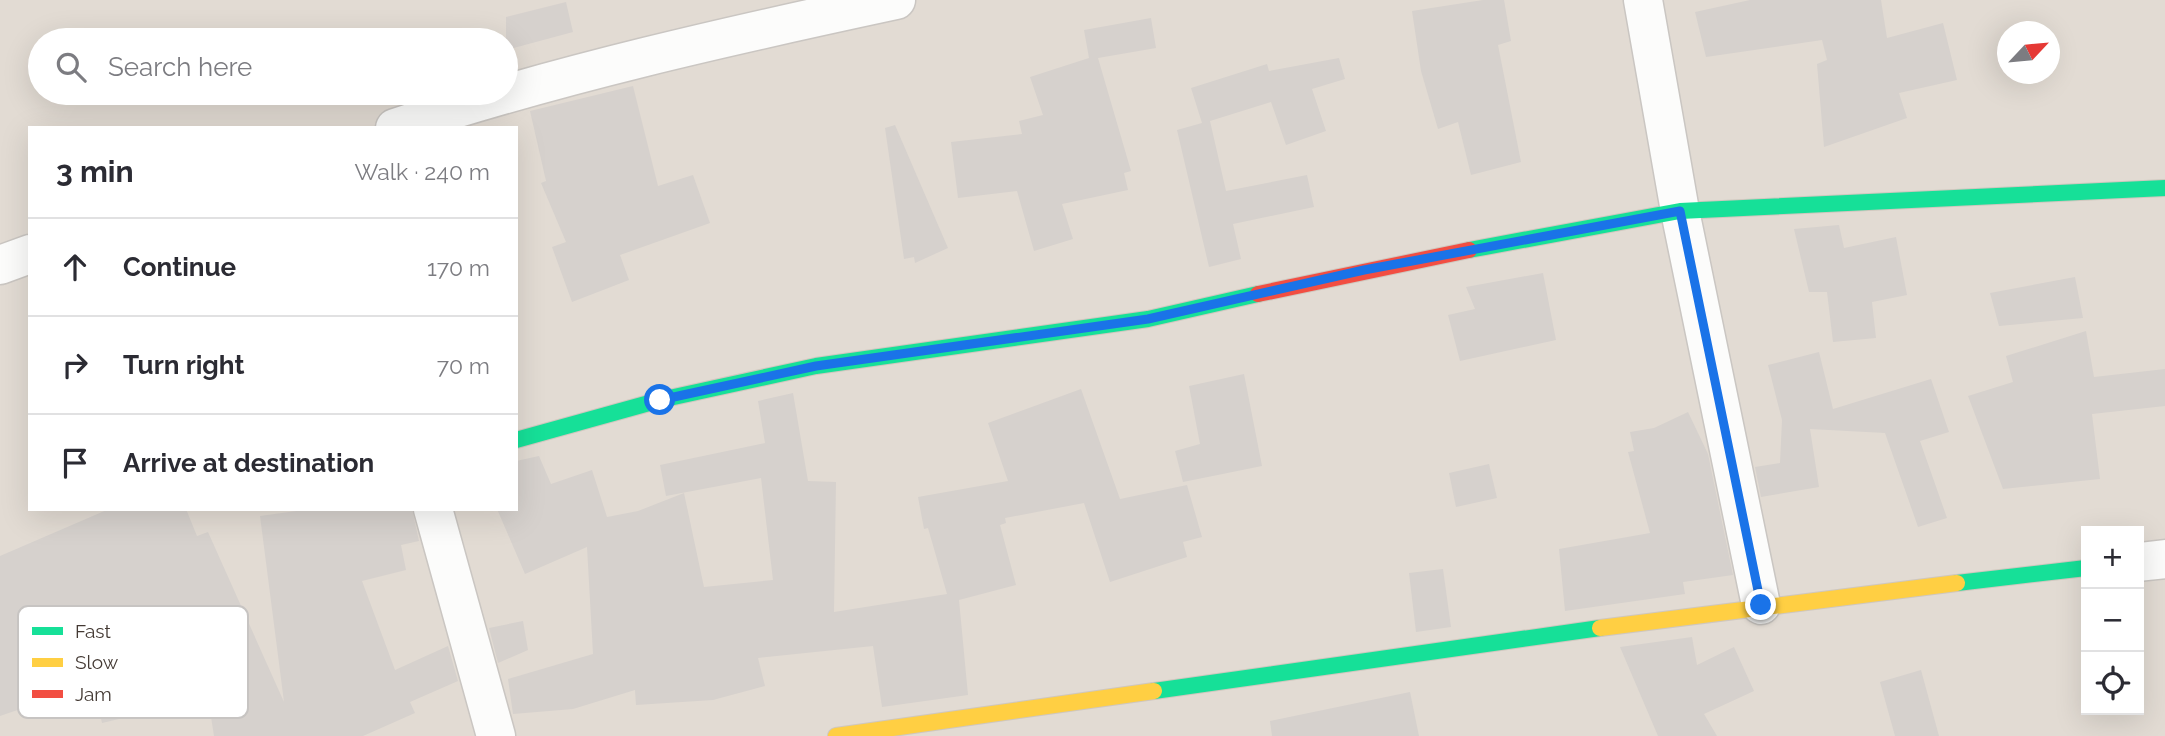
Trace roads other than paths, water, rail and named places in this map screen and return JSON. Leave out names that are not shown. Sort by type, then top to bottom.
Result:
[{"type":"street","points":[[518,91],[751,31],[896,0]]},
{"type":"street","points":[[1643,0],[1680,211],[1761,605]]},
{"type":"street","points":[[401,126],[464,105]]},
{"type":"street","points":[[518,439],[660,400],[816,366],[1148,319],[1364,270],[1680,211],[2165,188]]},
{"type":"street","points":[[0,265],[28,255]]},
{"type":"street","points":[[434,511],[496,736]]},
{"type":"street","points":[[2144,561],[2165,559]]},
{"type":"street","points":[[836,736],[1761,605],[2081,569]]}]
